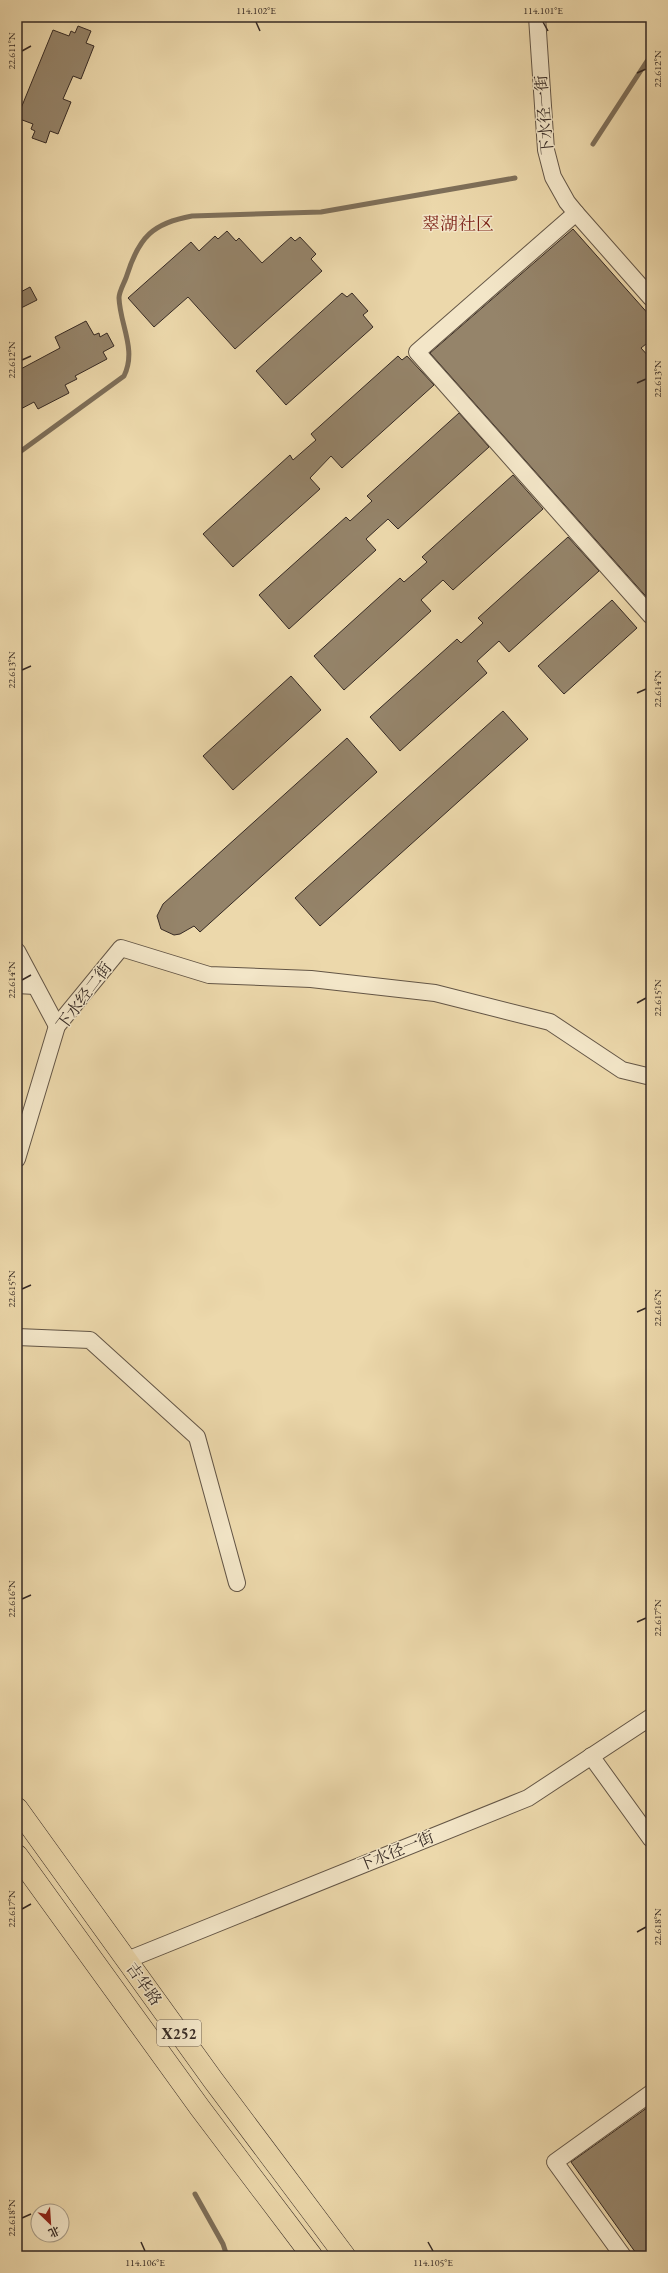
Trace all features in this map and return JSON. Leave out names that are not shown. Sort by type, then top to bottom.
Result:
[{"type":"main road","name":"吉华路","points":[[17,1808],[213,2080],[345,2256]]},
{"type":"main road","name":"吉华路","points":[[17,1855],[200,2108],[312,2256]]},
{"type":"street","name":"下水径一街","points":[[537,17],[546,150],[553,178],[567,202],[651,298]]},
{"type":"street","points":[[576,213],[417,352],[651,616]]},
{"type":"street","name":"下水经二街","points":[[17,1160],[57,1026],[121,948],[209,975],[311,979],[435,993],[550,1022],[622,1070],[651,1077]]},
{"type":"street","points":[[17,951],[57,1026]]},
{"type":"street","points":[[17,985],[35,986]]},
{"type":"street","points":[[17,1337],[90,1340],[197,1437],[238,1583]]},
{"type":"street","name":"下水径一街","points":[[127,1960],[528,1798],[651,1717]]},
{"type":"street","points":[[591,1756],[651,1839]]},
{"type":"street","points":[[623,2256],[555,2162],[651,2093]]},
{"type":"building","points":[[78,26],[91,31],[86,43],[94,46],[81,79],[73,76],[63,99],[71,102],[58,134],[50,131],[46,143],[32,138],[35,131],[31,129],[33,124],[17,118],[53,30],[69,36],[71,31],[75,33]]},
{"type":"building","points":[[573,229],[651,317],[651,340],[641,348],[651,359],[651,602],[430,353]]},
{"type":"building","points":[[227,231],[236,241],[239,238],[262,263],[291,237],[295,241],[300,237],[316,254],[311,259],[322,271],[235,349],[188,297],[154,327],[128,298],[191,242],[199,251],[215,236],[218,239]]},
{"type":"building","points":[[30,287],[37,300],[17,310],[17,294]]},
{"type":"building","points":[[342,293],[347,297],[352,293],[368,311],[363,315],[373,327],[286,405],[256,371]]},
{"type":"building","points":[[86,321],[94,335],[99,333],[100,337],[107,333],[114,346],[103,352],[107,359],[75,376],[77,379],[65,385],[69,393],[38,409],[34,402],[17,411],[17,371],[60,348],[55,337]]},
{"type":"building","points":[[398,356],[402,360],[407,356],[434,385],[342,468],[331,456],[310,478],[320,489],[233,567],[203,534],[290,455],[293,460],[316,440],[311,434]]},
{"type":"building","points":[[459,413],[489,447],[398,529],[388,519],[366,539],[376,550],[289,629],[259,595],[346,517],[350,521],[372,501],[367,496]]},
{"type":"building","points":[[513,475],[543,509],[453,590],[443,580],[421,600],[431,611],[344,690],[314,656],[400,578],[404,582],[427,562],[422,557]]},
{"type":"building","points":[[568,537],[599,571],[509,652],[499,641],[477,661],[487,673],[400,751],[370,717],[457,639],[461,643],[483,623],[478,618]]},
{"type":"building","points":[[612,600],[637,628],[564,694],[538,666]]},
{"type":"building","points":[[291,676],[321,710],[233,790],[203,756]]},
{"type":"building","points":[[503,711],[528,739],[320,926],[295,898]]},
{"type":"building","points":[[347,738],[377,772],[200,932],[194,926],[180,934],[174,935],[161,929],[157,916],[163,904]]},
{"type":"building","points":[[651,2105],[651,2256],[638,2256],[571,2162]]},
{"type":"waterway","points":[[593,144],[651,55]]},
{"type":"waterway","points":[[17,454],[124,376],[128,366],[129,357],[127,337],[120,308],[119,295],[137,251],[149,234],[157,228],[167,223],[192,216],[321,212],[515,178]]},
{"type":"waterway","points":[[195,2194],[223,2244],[227,2256]]},
{"type":"district","name":"翠湖社区","points":[[458,223]]}]
